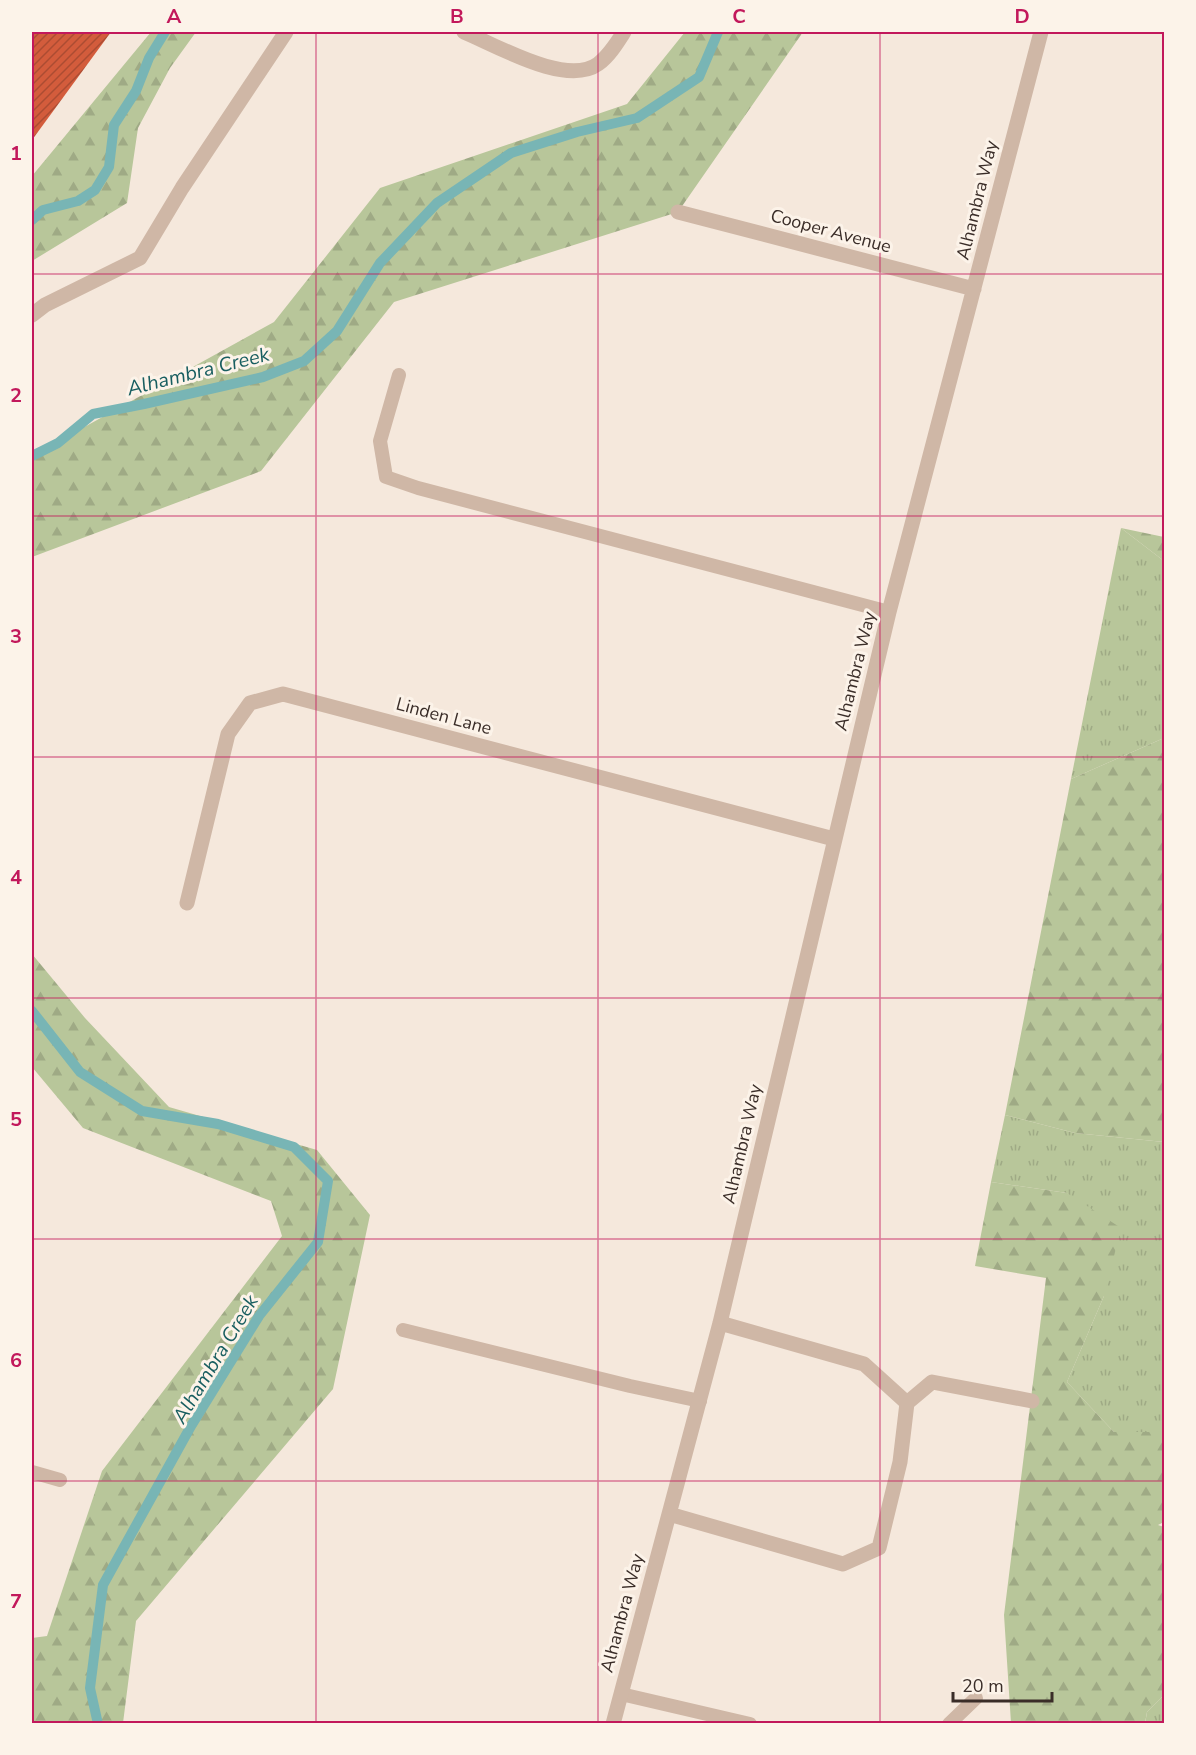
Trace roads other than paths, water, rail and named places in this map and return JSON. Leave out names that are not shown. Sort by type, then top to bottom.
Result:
[{"type":"street","points":[[32,315],[45,305],[140,258],[182,188],[286,32]]},
{"type":"street","points":[[464,32],[548,69],[571,72],[597,65],[615,47],[624,32]]},
{"type":"street","name":"Alhambra Way","points":[[613,1724],[720,1323],[889,612],[1041,32]]},
{"type":"street","name":"Cooper Avenue","points":[[678,212],[974,289]]},
{"type":"street","name":"Linden Lane","points":[[187,903],[228,734],[250,703],[283,694],[834,839]]},
{"type":"street","points":[[720,1323],[864,1365],[907,1403]]},
{"type":"street","points":[[669,1514],[843,1564],[879,1548],[900,1462],[907,1403],[932,1382],[1032,1401]]},
{"type":"lane","points":[[399,375],[380,441],[386,477],[418,488],[889,612]]},
{"type":"lane","points":[[403,1330],[700,1401]]},
{"type":"lane","points":[[32,1472],[60,1480]]},
{"type":"lane","points":[[621,1694],[750,1724]]},
{"type":"lane","points":[[949,1724],[976,1698]]},
{"type":"waterway","points":[[32,220],[43,210],[78,201],[95,190],[109,167],[114,125],[136,91],[149,58],[165,32]]},
{"type":"waterway","name":"Alhambra Creek","points":[[32,456],[58,443],[93,414],[263,377],[304,361],[337,331],[380,263],[437,203],[511,153],[577,132],[637,118],[699,77],[718,32]]},
{"type":"waterway","name":"Alhambra Creek","points":[[32,1011],[80,1072],[142,1111],[218,1124],[294,1147],[328,1181],[318,1242],[259,1316],[191,1426],[103,1585],[90,1688],[98,1724]]}]
